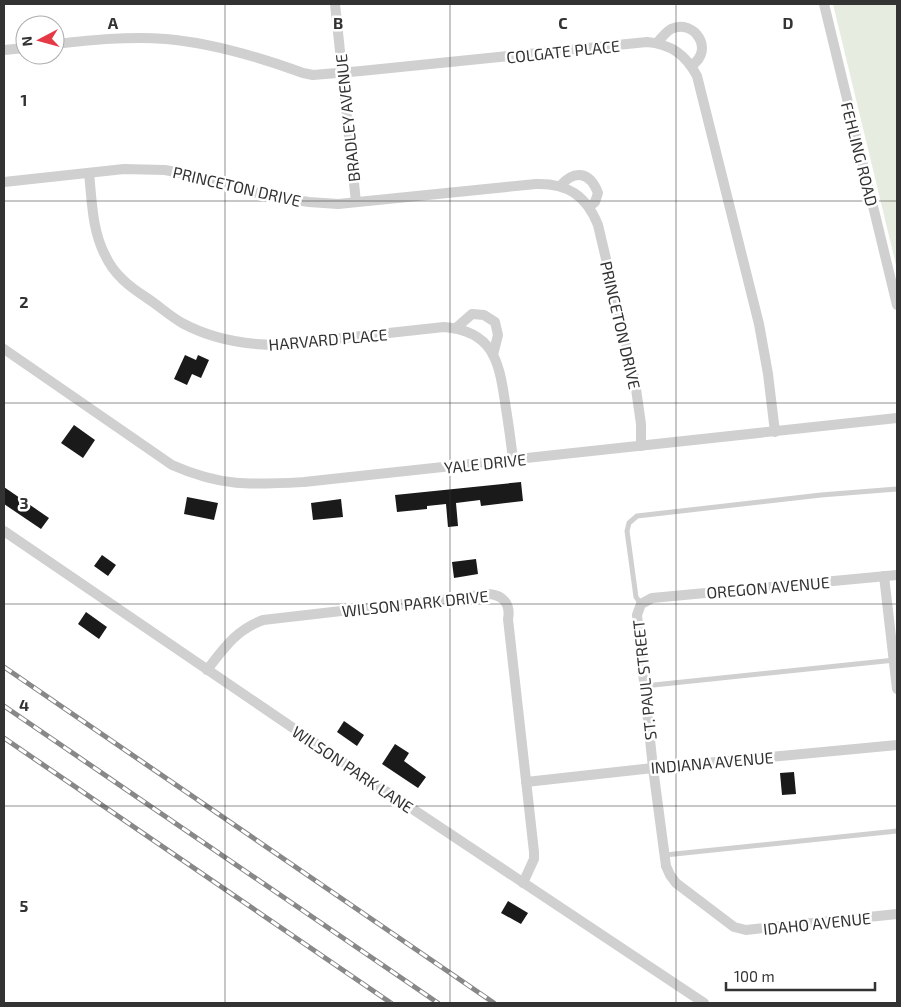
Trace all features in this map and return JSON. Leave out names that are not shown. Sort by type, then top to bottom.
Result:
[{"type":"street","name":"BRADLEY AVENUE","points":[[335,4],[356,202]]},
{"type":"street","name":"FEHLING ROAD","points":[[824,4],[897,305]]},
{"type":"street","points":[[657,43],[666,32],[678,27],[685,27],[700,36],[702,47],[699,58],[692,65],[697,76],[759,324],[768,374],[775,432]]},
{"type":"street","name":"COLGATE PLACE","points":[[65,43],[123,38],[166,39],[236,51],[303,73],[313,74],[343,73],[647,42],[657,43],[676,50],[692,65]]},
{"type":"street","name":"PRINCETON DRIVE","points":[[4,182],[124,169],[165,170],[212,178],[253,192],[281,198],[338,204],[536,184],[560,186],[581,197],[589,207],[598,225],[635,382],[641,424],[641,446]]},
{"type":"street","name":"HARVARD PLACE","points":[[89,173],[97,235],[105,257],[114,271],[126,284],[181,322],[201,332],[239,343],[278,345],[444,327],[467,331],[477,337],[486,344],[493,355],[502,380],[513,460]]},
{"type":"street","points":[[560,186],[567,178],[574,174],[583,175],[595,185],[598,193],[594,202],[589,207]]},
{"type":"street","name":"HARVARD PLACE","points":[[456,328],[472,314],[484,315],[495,322],[498,334],[493,355]]},
{"type":"street","name":"YALE DRIVE","points":[[4,349],[172,465],[194,475],[235,484],[255,485],[304,482],[897,418]]},
{"type":"street","name":"WILSON PARK LANE","points":[[4,531],[207,670],[704,1003]]},
{"type":"street","name":"OREGON AVENUE","points":[[641,604],[652,598],[897,575]]},
{"type":"street","points":[[884,576],[896,659],[897,689]]},
{"type":"street","name":"WILSON PARK DRIVE","points":[[207,670],[241,630],[263,620],[496,594],[501,596],[508,606],[534,852],[534,859],[524,883]]},
{"type":"street","name":"ST. PAUL STREET","points":[[641,604],[637,615],[653,768],[666,866],[676,883],[737,928]]},
{"type":"street","name":"INDIANA AVENUE","points":[[526,782],[897,745]]},
{"type":"street","name":"IDAHO AVENUE","points":[[737,928],[756,930],[897,914]]},
{"type":"lane","points":[[641,604],[636,597],[627,531],[629,523],[636,516],[811,496],[897,489]]},
{"type":"lane","points":[[644,686],[896,659]]},
{"type":"lane","points":[[665,855],[897,831]]},
{"type":"shaded area","points":[[833,4],[897,4],[897,269]]},
{"type":"building","points":[[185,355],[196,360],[198,355],[209,360],[201,378],[192,374],[187,385],[174,379]]},
{"type":"building","points":[[74,425],[95,440],[83,458],[61,443]]},
{"type":"building","points":[[521,482],[523,501],[481,506],[480,500],[456,503],[458,526],[448,527],[446,504],[427,506],[427,509],[397,512],[395,495]]},
{"type":"building","points":[[4,487],[49,518],[41,529],[4,504]]},
{"type":"building","points":[[187,497],[218,503],[214,520],[184,514]]},
{"type":"building","points":[[341,499],[343,517],[313,520],[311,503]]},
{"type":"building","points":[[102,555],[116,565],[108,576],[94,566]]},
{"type":"building","points":[[476,559],[478,574],[454,578],[452,562]]},
{"type":"building","points":[[86,612],[107,627],[99,639],[78,624]]},
{"type":"building","points":[[344,721],[364,735],[357,746],[337,732]]},
{"type":"building","points":[[395,744],[409,753],[404,761],[426,777],[418,788],[382,764]]},
{"type":"building","points":[[794,772],[796,794],[782,795],[780,773]]},
{"type":"building","points":[[508,901],[528,913],[521,924],[501,913]]},
{"type":"railway","points":[[4,667],[494,1003]]},
{"type":"railway","points":[[4,706],[438,1003]]},
{"type":"railway","points":[[4,738],[391,1003]]}]
